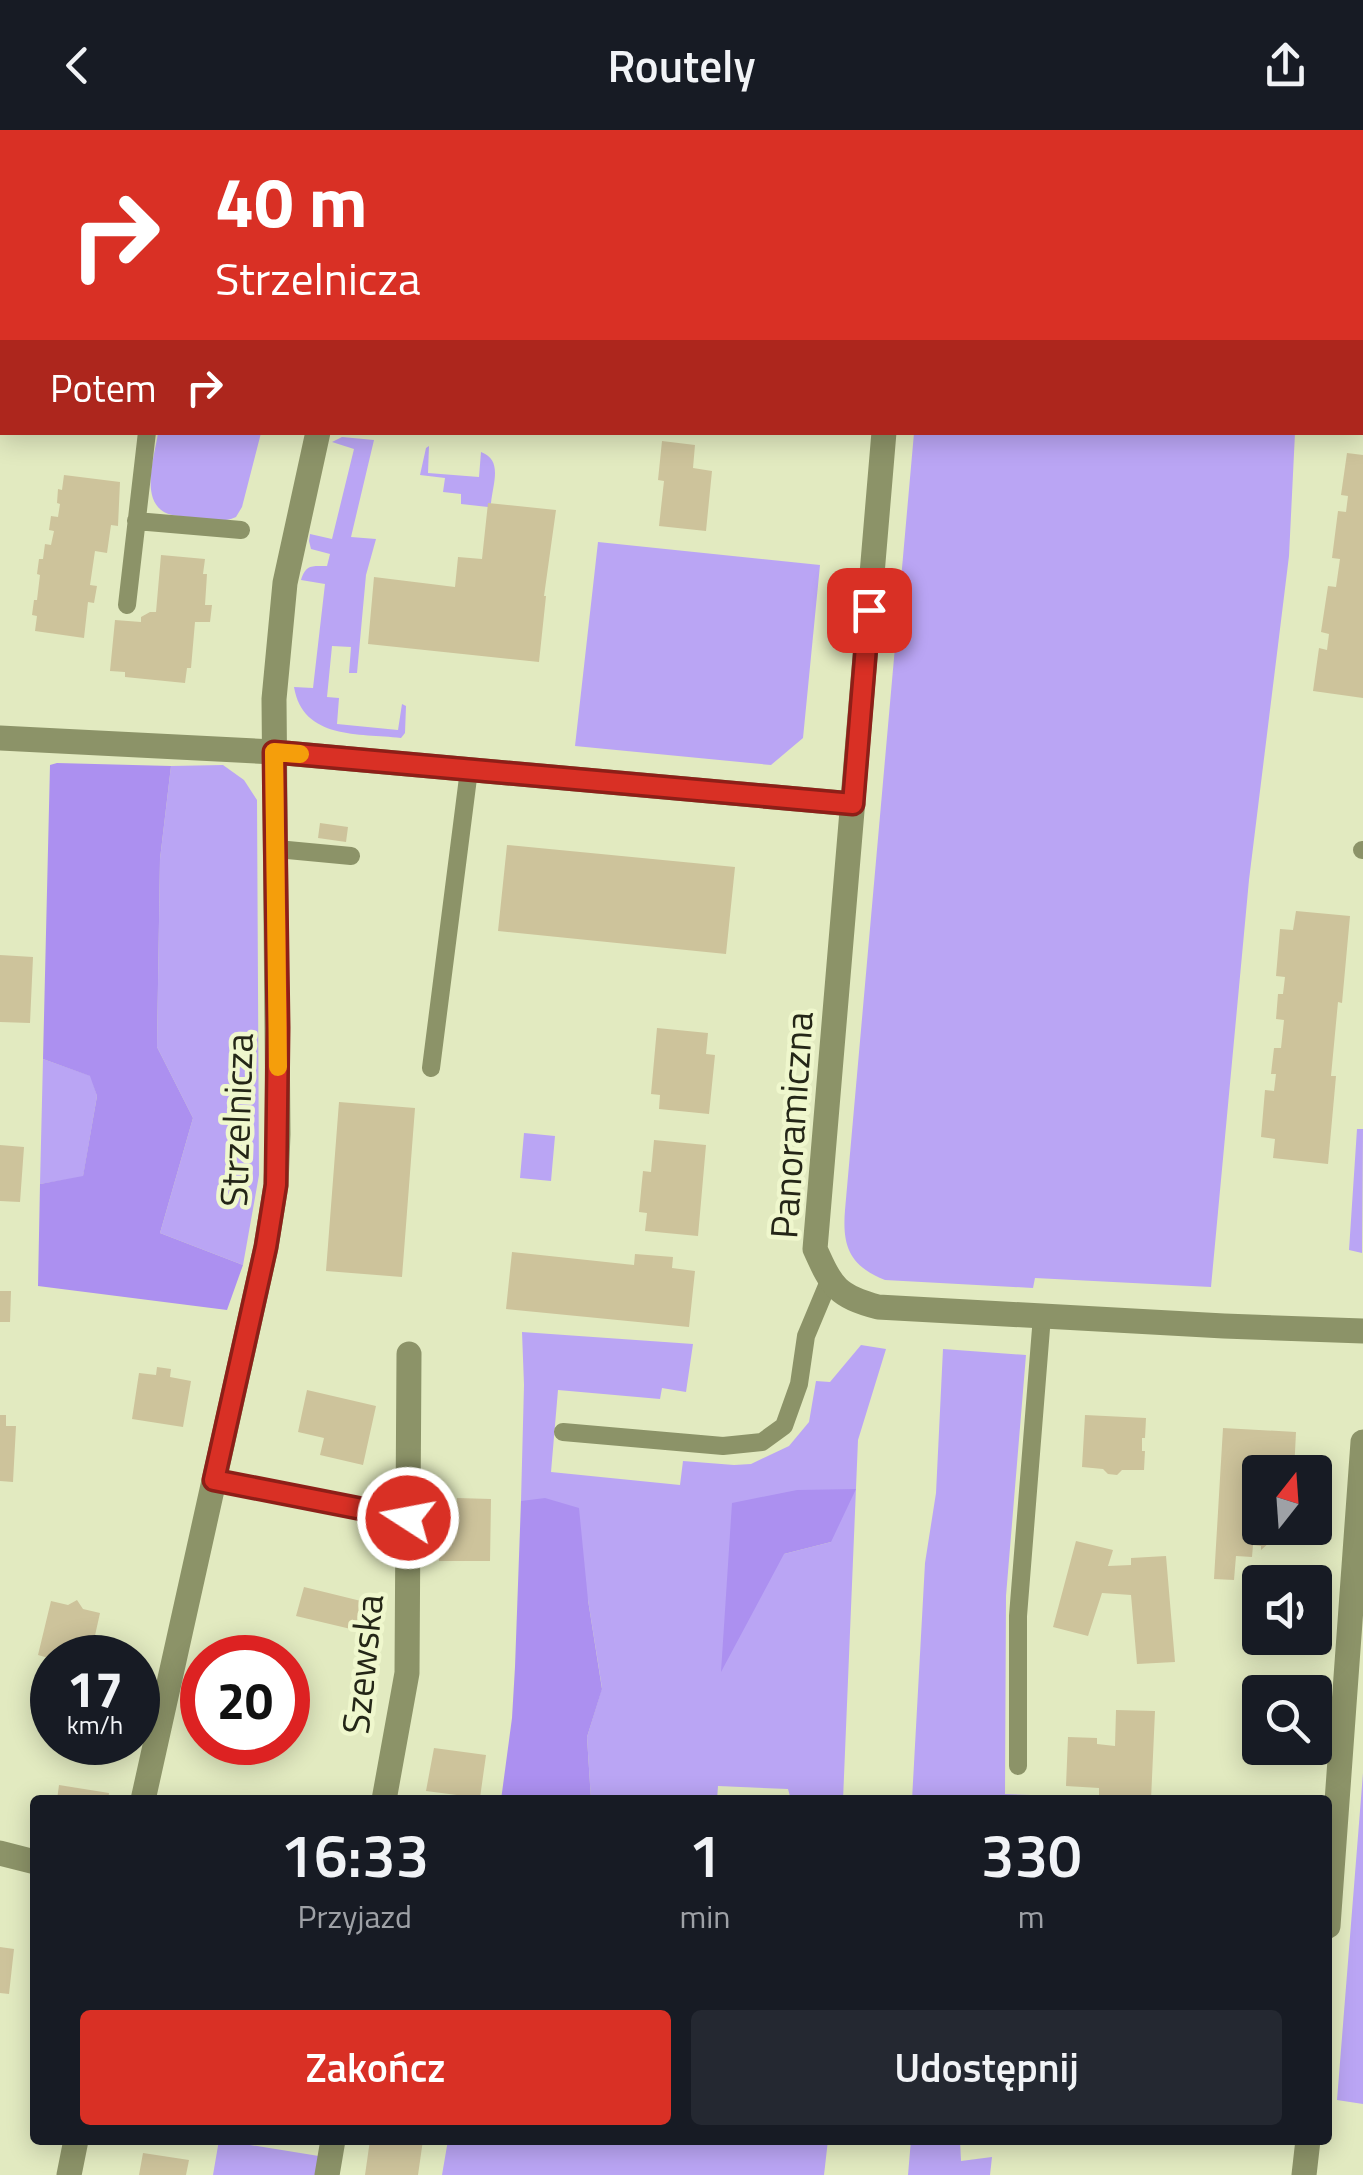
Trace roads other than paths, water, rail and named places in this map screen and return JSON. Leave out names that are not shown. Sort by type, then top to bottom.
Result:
[{"type":"street","name":"Strzelnicza","points":[[144,1795],[266,1247],[276,1185],[276,662],[285,582],[317,435]]},
{"type":"street","name":"Panoramiczna","points":[[884,435],[815,1249],[829,1281],[854,1301],[878,1307],[1363,1331]]},
{"type":"street","points":[[0,738],[274,752],[853,804]]},
{"type":"street","name":"Szewska","points":[[385,1795],[407,1672],[409,1354]]},
{"type":"street","points":[[1332,1871],[1363,1442]]},
{"type":"street","points":[[0,1853],[30,1861]]},
{"type":"street","points":[[69,2175],[75,2145]]},
{"type":"street","points":[[328,2175],[332,2145]]},
{"type":"street","points":[[1304,2175],[1307,2145]]},
{"type":"lane","points":[[127,605],[147,435]]},
{"type":"lane","points":[[136,521],[240,530]]},
{"type":"lane","points":[[431,1068],[470,770]]},
{"type":"lane","points":[[276,850],[351,856]]},
{"type":"lane","points":[[562,1432],[722,1446],[762,1442],[784,1426],[799,1384],[806,1336],[829,1281]]},
{"type":"lane","points":[[1018,1766],[1018,1616],[1042,1316]]},
{"type":"lane","points":[[214,1480],[408,1518]]}]
